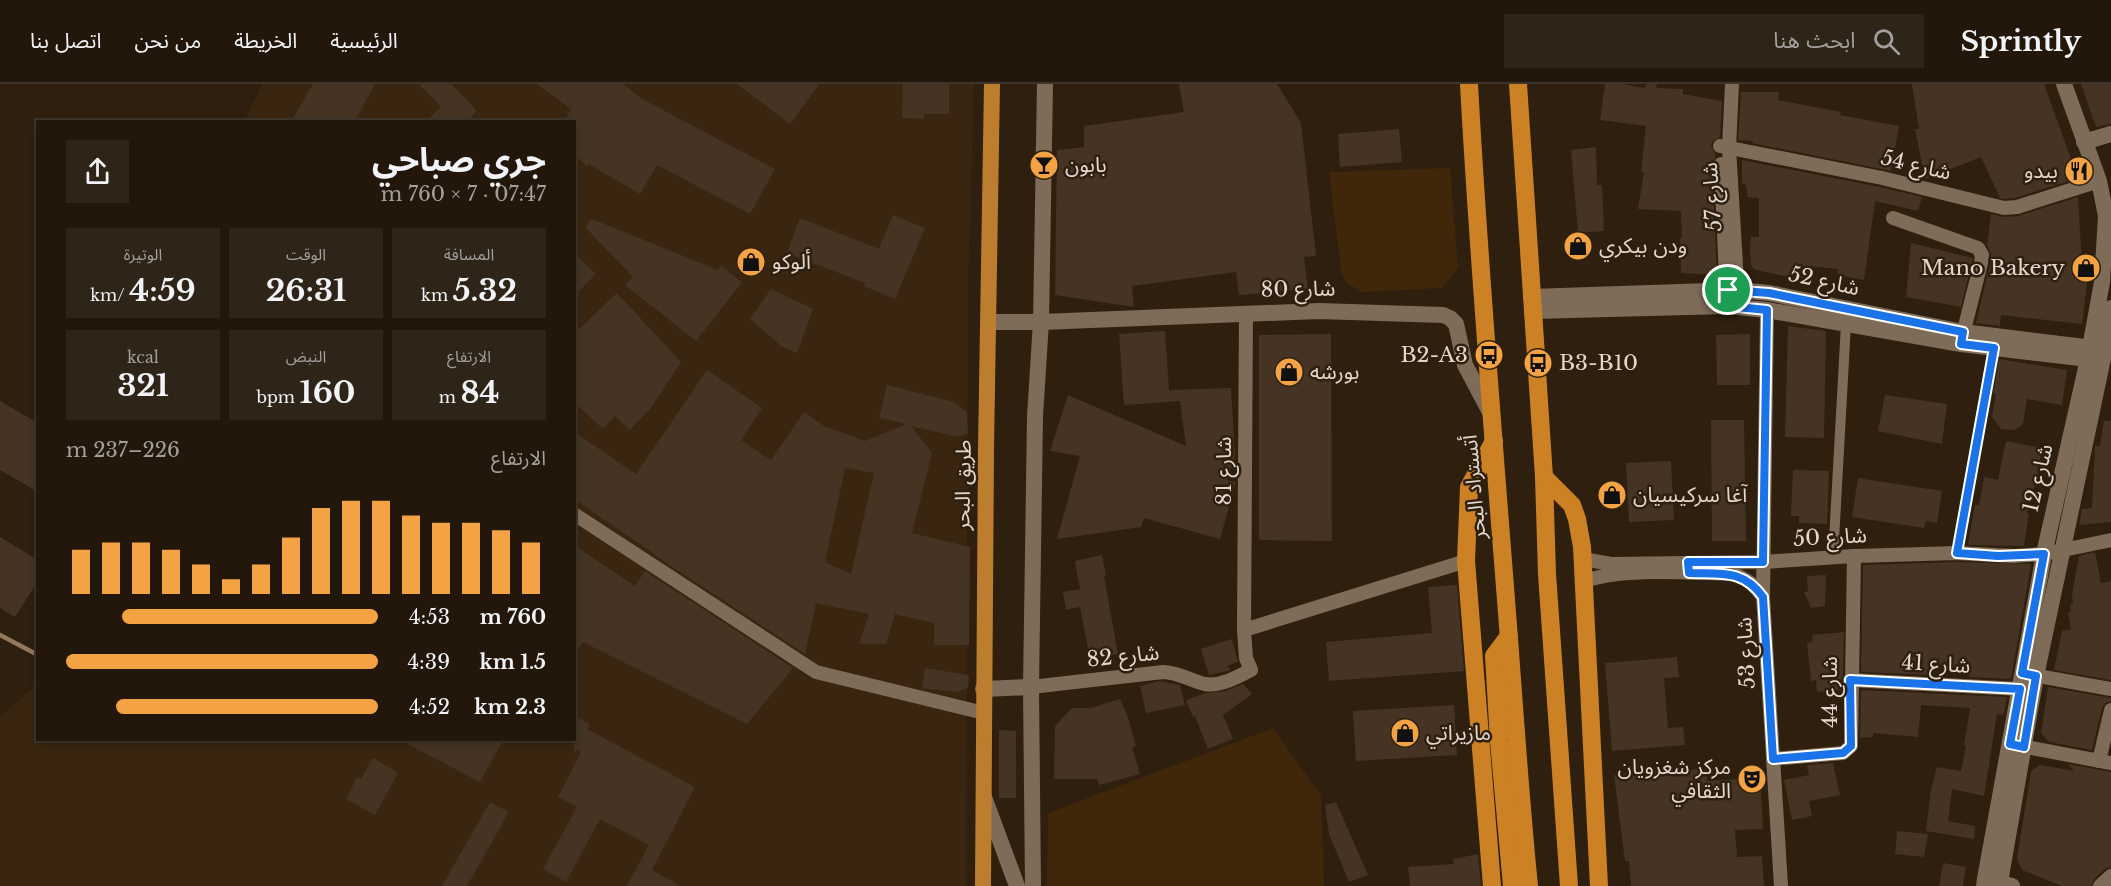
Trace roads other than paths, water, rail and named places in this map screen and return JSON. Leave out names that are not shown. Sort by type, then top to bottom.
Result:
[{"type":"highway","name":"طريق البحر","points":[[982,886],[992,84]]},
{"type":"highway","name":"أتستراد البحر","points":[[1469,84],[1491,414],[1529,886]]},
{"type":"highway","points":[[1518,84],[1544,477],[1547,574],[1569,886]]},
{"type":"highway","points":[[1492,886],[1466,561],[1469,487],[1494,441]]},
{"type":"highway","points":[[1544,477],[1572,505],[1579,529],[1583,559],[1599,886]]},
{"type":"highway","points":[[1509,636],[1494,656],[1512,886]]},
{"type":"street","points":[[1033,886],[1031,687],[1035,416],[1041,322],[1045,84]]},
{"type":"street","name":"شارع 57","points":[[1724,84],[1733,298]]},
{"type":"street","name":"شارع 57","points":[[1725,147],[1732,84]]},
{"type":"street","name":"شارع 12","points":[[2026,679],[2062,551],[2100,347],[2102,282],[2109,218],[2064,84]]},
{"type":"street","points":[[2084,141],[2111,134]]},
{"type":"street","name":"شارع 54","points":[[1725,147],[1882,178],[2004,208],[2017,207],[2098,181]]},
{"type":"street","points":[[1893,218],[1978,248],[1982,255],[1981,263],[1962,338]]},
{"type":"street","name":"شارع 52","points":[[1532,304],[1733,298],[1769,293],[1962,338],[1994,348],[2100,347]]},
{"type":"street","name":"شارع 52","points":[[1733,298],[1767,310],[1846,324],[1962,338],[2100,347]]},
{"type":"street","name":"شارع 12","points":[[1996,884],[2044,554],[2111,308]]},
{"type":"street","name":"شارع 53","points":[[1767,310],[1763,597],[1781,886]]},
{"type":"street","name":"شارع 80","points":[[988,322],[1339,311],[1443,315],[1456,324],[1465,365],[1491,414]]},
{"type":"street","name":"شارع 81","points":[[1246,313],[1244,630],[1246,658],[1251,670]]},
{"type":"street","points":[[1833,558],[1846,324]]},
{"type":"street","points":[[1957,553],[1994,348]]},
{"type":"street","points":[[576,515],[816,672],[984,713]]},
{"type":"street","name":"شارع 50","points":[[1583,559],[1611,564],[1689,568],[1854,556],[1957,553],[1998,556],[2044,554],[2111,540]]},
{"type":"street","name":"شارع 44","points":[[1773,759],[1843,753],[1851,746],[1850,680],[1854,556]]},
{"type":"street","points":[[1244,630],[1466,561]]},
{"type":"street","points":[[1584,581],[1611,574],[1689,568],[1733,574],[1745,578],[1756,586],[1763,597]]},
{"type":"street","name":"شارع 82","points":[[1031,687],[1163,672],[1172,672],[1206,684],[1218,684],[1251,670]]},
{"type":"street","points":[[2026,679],[2111,689]]},
{"type":"street","name":"شارع 41","points":[[1850,680],[2026,679]]},
{"type":"street","points":[[983,689],[1031,687]]},
{"type":"street","points":[[2017,745],[2105,762],[2111,710]]},
{"type":"street","points":[[982,793],[1014,885]]},
{"type":"street","points":[[2100,886],[2111,876]]},
{"type":"waterway","points":[[0,635],[36,654]]},
{"type":"place","name":"بابون","points":[[1044,165]]},
{"type":"place","name":"بيدو","points":[[2079,171]]},
{"type":"place","name":"ودن بيكري","points":[[1578,246]]},
{"type":"place","name":"ألوكو","points":[[751,262]]},
{"type":"place","name":"Mano Bakery","points":[[2086,268]]},
{"type":"place","name":"B2-A3","points":[[1489,355]]},
{"type":"place","name":"B3-B10","points":[[1538,363]]},
{"type":"place","name":"بورشه","points":[[1289,372]]},
{"type":"place","name":"آغا سركيسيان","points":[[1612,495]]},
{"type":"place","name":"مازيراتي","points":[[1405,733]]},
{"type":"place","name":"مركز شغزويان الثقافي","points":[[1752,779]]}]
